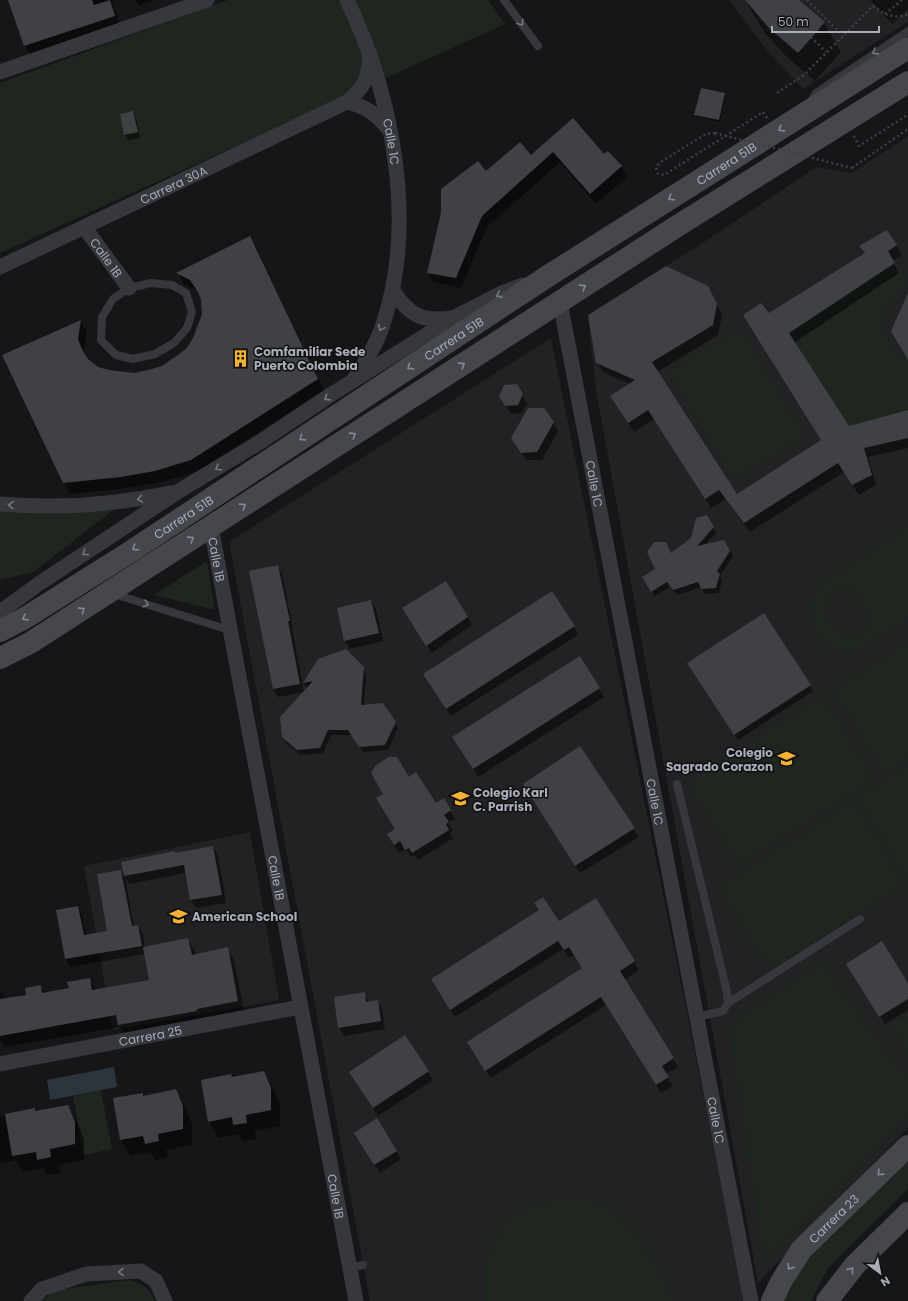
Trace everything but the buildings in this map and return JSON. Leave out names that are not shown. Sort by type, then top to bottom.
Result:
[{"type":"main road","name":"Carrera 51B","points":[[0,631],[25,618],[130,552],[548,276],[908,48]]},
{"type":"main road","name":"Carrera 51B","points":[[0,658],[30,643],[682,223],[908,82]]},
{"type":"main road","name":"Carrera 23","points":[[772,1301],[781,1282],[801,1250],[908,1146]]},
{"type":"main road","points":[[827,1301],[855,1265],[908,1213]]},
{"type":"street","points":[[0,72],[207,0]]},
{"type":"street","name":"Calle 1C","points":[[346,0],[357,22],[370,55],[380,87],[391,132],[396,164],[399,227],[393,291],[381,329],[370,354],[352,382]]},
{"type":"street","name":"Carrera 30A","points":[[0,267],[347,102],[358,93],[365,82],[370,69],[370,55]]},
{"type":"street","points":[[347,102],[360,105],[372,112],[391,132]]},
{"type":"street","name":"Calle 1B","points":[[84,226],[129,288]]},
{"type":"street","points":[[0,612],[40,583],[179,491],[260,442],[453,318],[504,292],[548,276]]},
{"type":"street","points":[[393,291],[403,305],[418,316],[435,320],[453,318]]},
{"type":"street","name":"Calle 1C","points":[[560,302],[751,1301]]},
{"type":"street","points":[[0,504],[54,506],[96,505],[179,491]]},
{"type":"street","name":"Calle 1B","points":[[211,527],[300,1007],[356,1266],[356,1301]]},
{"type":"street","name":"Carrera 25","points":[[0,1064],[300,1007]]},
{"type":"street","points":[[31,1301],[42,1289],[86,1274],[141,1271],[156,1281],[165,1301]]},
{"type":"lane","points":[[504,0],[538,46]]},
{"type":"lane","points":[[804,114],[816,92],[908,31]]},
{"type":"lane","points":[[151,283],[172,285],[186,293],[192,312],[187,328],[174,343],[154,354],[134,359],[116,355],[101,340],[102,317],[113,299],[129,288],[151,283]]},
{"type":"lane","points":[[109,592],[229,630]]},
{"type":"lane","points":[[677,784],[724,976],[728,1003]]},
{"type":"lane","points":[[697,1017],[723,1011],[728,1003],[860,919]]},
{"type":"path","points":[[807,0],[843,36]]},
{"type":"path","points":[[885,14],[902,0]]},
{"type":"path","points":[[777,93],[804,75],[873,6],[885,14],[895,17],[908,14]]},
{"type":"path","points":[[811,38],[826,52]]},
{"type":"path","points":[[777,131],[763,112],[664,175],[658,174],[656,168],[659,162],[706,134],[715,133],[852,168],[908,129]]},
{"type":"path","points":[[852,133],[859,146],[908,116]]},
{"type":"shaded area","points":[[228,0],[488,0],[505,24],[0,253],[0,83]]},
{"type":"shaded area","points":[[729,0],[908,0],[908,22],[803,89],[770,54]]},
{"type":"shaded area","name":"Colegio Sagrado Corazon","points":[[908,136],[908,1128],[758,1283],[596,390],[588,315],[698,246],[817,167],[852,173]]},
{"type":"shaded area","points":[[895,263],[908,283],[908,286],[888,304],[883,326],[891,347],[899,356],[908,358],[908,410],[849,426],[789,333]]},
{"type":"shaded area","points":[[740,328],[805,436],[733,480],[668,371]]},
{"type":"shaded area","name":"Colegio Karl C. Parrish","points":[[551,338],[745,1301],[370,1301],[229,542]]},
{"type":"shaded area","points":[[0,508],[116,508],[33,572],[0,580]]},
{"type":"shaded area","points":[[908,528],[908,619],[857,651],[845,653],[829,646],[817,630],[810,613],[813,596],[823,583]],"holes":[[[848,582],[875,624],[856,635],[839,633],[833,629],[826,616],[828,601],[836,590]]]},
{"type":"shaded area","points":[[207,561],[215,610],[154,595]]},
{"type":"shaded area","points":[[908,643],[908,758],[885,773],[833,690]]},
{"type":"shaded area","points":[[823,696],[875,779],[739,864],[687,782]]},
{"type":"shaded area","points":[[908,766],[908,879],[857,798]]},
{"type":"shaded area","points":[[853,802],[905,884],[770,969],[718,887]]},
{"type":"shaded area","name":"American School","points":[[250,832],[279,1000],[113,1030],[84,866]]},
{"type":"shaded area","points":[[821,963],[908,1081],[908,1117],[764,1264],[729,1025]]},
{"type":"shaded area","points":[[908,1016],[908,1055],[891,1026]]},
{"type":"shaded area","points":[[114,1067],[117,1087],[50,1100],[47,1080]]},
{"type":"shaded area","points":[[101,1090],[112,1149],[84,1155],[73,1096]]},
{"type":"shaded area","points":[[908,1160],[908,1189],[828,1268],[811,1301],[784,1301],[800,1270],[811,1255]]},
{"type":"shaded area","points":[[562,1198],[590,1200],[615,1212],[636,1231],[674,1301],[485,1301],[484,1269],[493,1242],[510,1220],[534,1204]]},
{"type":"shaded area","points":[[129,1280],[148,1289],[155,1301],[42,1301],[50,1294],[58,1290]]},
{"type":"place","name":"Comfamiliar Sede Puerto Colombia","points":[[241,358]]},
{"type":"place","name":"Colegio Sagrado Corazon","points":[[786,759]]},
{"type":"place","name":"Colegio Karl C. Parrish","points":[[460,799]]},
{"type":"place","name":"American School","points":[[179,916]]}]
